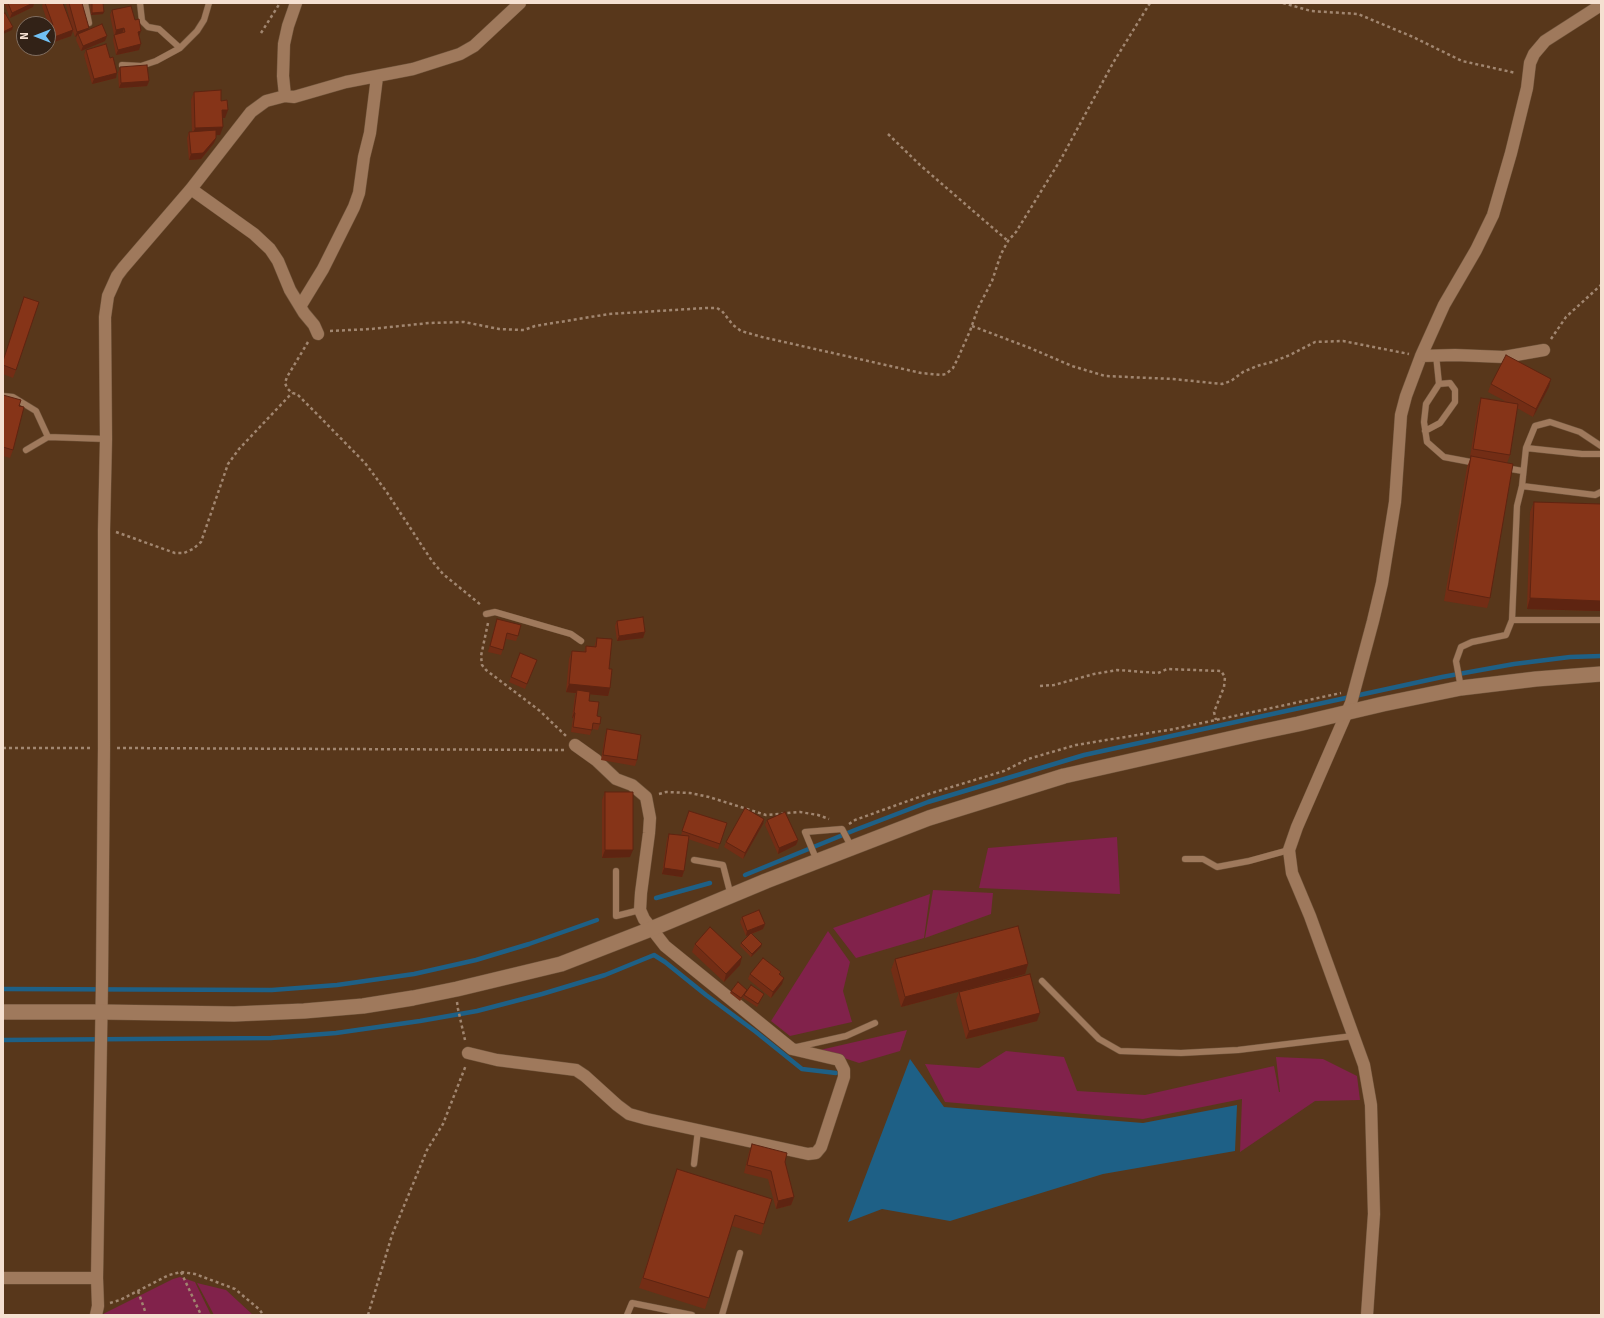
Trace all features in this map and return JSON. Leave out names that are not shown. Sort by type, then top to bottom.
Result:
[{"type":"street","points":[[285,96],[283,76],[284,44],[288,26],[296,3]]},
{"type":"street","points":[[97,1310],[102,1012],[104,530],[106,494],[105,316],[108,296],[117,276],[123,268],[191,189],[251,112],[266,101],[285,96],[294,97],[346,82],[413,69],[460,54],[474,46],[520,3]]},
{"type":"street","points":[[1366,1315],[1374,1214],[1371,1105],[1364,1065],[1310,916],[1292,873],[1290,850],[1297,827],[1351,699],[1382,583],[1395,502],[1401,415],[1406,396],[1421,356],[1444,305],[1476,250],[1493,214],[1511,153],[1527,88],[1528,74],[1534,54],[1541,44],[1601,5]]},
{"type":"street","points":[[301,305],[323,269],[354,207],[359,193],[364,157],[370,133],[377,77]]},
{"type":"street","points":[[191,189],[254,234],[270,249],[278,261],[290,290],[314,325],[318,334]]},
{"type":"street","points":[[1421,356],[1455,355],[1504,357],[1544,350]]},
{"type":"street","points":[[3,1012],[234,1014],[304,1011],[363,1006],[413,998],[525,974],[561,964],[731,896],[850,844],[1064,776],[1351,699],[1383,704],[1460,683],[1601,674]]},
{"type":"street","points":[[468,1053],[497,1060],[576,1070],[629,1114],[647,1119],[808,1154],[816,1153],[821,1147],[844,1077],[844,1070],[839,1060],[792,1048],[665,946],[644,919],[640,910],[650,833],[650,818],[646,797],[632,785],[616,779],[596,760],[575,745]]},
{"type":"street","points":[[3,1278],[97,1278]]},
{"type":"lane","points":[[85,3],[89,23]]},
{"type":"lane","points":[[140,3],[142,21],[148,27],[159,29],[180,48]]},
{"type":"lane","points":[[122,65],[141,66],[156,61],[180,48],[197,31],[204,20],[209,3]]},
{"type":"lane","points":[[1436,355],[1439,384],[1426,404],[1424,422],[1427,442],[1444,457],[1481,464]]},
{"type":"lane","points":[[1426,431],[1440,423],[1455,402],[1455,390],[1450,383],[1439,384]]},
{"type":"lane","points":[[3,396],[13,397],[36,411],[48,437]]},
{"type":"lane","points":[[1460,683],[1456,661],[1461,647],[1472,642],[1506,636],[1512,620],[1517,506],[1522,486],[1526,448],[1535,426],[1550,422],[1580,432],[1601,446]]},
{"type":"lane","points":[[26,450],[48,437],[106,439]]},
{"type":"lane","points":[[1526,448],[1582,454],[1601,454]]},
{"type":"lane","points":[[1495,466],[1523,471]]},
{"type":"lane","points":[[1522,486],[1596,495],[1601,492]]},
{"type":"lane","points":[[486,614],[495,612],[571,634],[581,640]]},
{"type":"lane","points":[[1512,620],[1601,620]]},
{"type":"lane","points":[[816,858],[805,832],[843,830],[850,844]]},
{"type":"lane","points":[[1185,859],[1203,859],[1217,867],[1290,850]]},
{"type":"lane","points":[[694,860],[723,865],[731,896]]},
{"type":"lane","points":[[616,871],[616,916],[640,910]]},
{"type":"lane","points":[[1042,981],[1099,1039],[1120,1051],[1181,1053],[1238,1050],[1353,1036]]},
{"type":"lane","points":[[792,1048],[846,1036],[875,1023]]},
{"type":"lane","points":[[694,1164],[698,1130]]},
{"type":"lane","points":[[722,1315],[740,1252]]},
{"type":"lane","points":[[627,1315],[632,1303],[692,1315]]},
{"type":"path","points":[[261,33],[280,3]]},
{"type":"path","points":[[3,748],[563,751],[575,745],[540,711],[486,670],[482,665],[481,656],[488,626],[483,606],[447,577],[432,561],[386,491],[365,463],[297,394],[292,393],[287,388],[285,383],[287,377],[309,341],[318,334],[332,330],[371,329],[429,323],[464,322],[499,329],[524,330],[535,326],[608,314],[717,308],[722,311],[733,325],[741,330],[762,337],[921,373],[946,374],[953,368],[972,326],[978,308],[992,281],[1001,254],[1008,241],[1016,232],[1061,159],[1114,63],[1150,3]]},
{"type":"path","points":[[1283,3],[1311,11],[1358,14],[1406,34],[1462,61],[1493,69],[1528,74]]},
{"type":"path","points":[[888,134],[920,165],[1008,241]]},
{"type":"path","points":[[1544,350],[1556,334],[1566,316],[1601,285]]},
{"type":"path","points":[[972,326],[1072,366],[1105,376],[1173,379],[1222,384],[1231,381],[1243,372],[1256,366],[1290,355],[1315,342],[1343,341],[1421,356]]},
{"type":"path","points":[[104,530],[112,531],[175,553],[184,553],[193,549],[201,542],[228,464],[239,449],[292,393]]},
{"type":"path","points":[[1040,686],[1054,685],[1094,674],[1117,670],[1158,673],[1167,669],[1221,671],[1225,677],[1224,687],[1214,712],[1216,720]]},
{"type":"path","points":[[646,797],[666,792],[690,793],[709,797],[766,815],[800,812],[818,815],[835,822],[843,830],[855,820],[1004,771],[1028,759],[1076,745],[1174,729],[1342,693],[1351,699]]},
{"type":"path","points":[[368,1315],[392,1235],[427,1150],[442,1124],[468,1062],[468,1053],[458,1009]]},
{"type":"path","points":[[181,1272],[201,1315]]},
{"type":"path","points":[[97,1310],[169,1275],[181,1272],[195,1274],[235,1289],[260,1310],[263,1315]]},
{"type":"path","points":[[138,1291],[146,1311]]},
{"type":"shaded area","points":[[1117,837],[1120,894],[979,888],[988,848]]},
{"type":"shaded area","points":[[933,890],[993,893],[991,914],[925,938]]},
{"type":"shaded area","points":[[930,894],[924,938],[856,958],[833,928]]},
{"type":"shaded area","points":[[828,931],[850,962],[843,991],[852,1022],[790,1036],[771,1021]]},
{"type":"shaded area","points":[[907,1030],[900,1051],[859,1063],[820,1050]]},
{"type":"shaded area","points":[[1006,1051],[1064,1057],[1077,1091],[1145,1095],[1274,1066],[1280,1092],[1276,1057],[1323,1059],[1357,1076],[1360,1100],[1315,1101],[1240,1152],[1242,1099],[1143,1119],[945,1102],[925,1064],[979,1068]]},
{"type":"shaded area","points":[[180,1277],[195,1282],[211,1315],[101,1315],[173,1279]]},
{"type":"shaded area","points":[[197,1283],[226,1290],[253,1315],[214,1315]]},
{"type":"water","points":[[910,1059],[944,1107],[1143,1123],[1237,1105],[1235,1151],[1103,1174],[950,1221],[882,1209],[848,1222]]},
{"type":"building","points":[[8,3],[33,3],[12,13]]},
{"type":"building","points":[[45,3],[63,3],[73,30],[56,36],[56,16],[50,16]]},
{"type":"building","points":[[69,3],[82,3],[89,28],[77,32]]},
{"type":"building","points":[[92,3],[103,3],[104,12],[92,13]]},
{"type":"building","points":[[131,6],[135,20],[139,19],[141,31],[138,32],[141,44],[118,50],[114,35],[125,32],[124,28],[116,30],[112,10]]},
{"type":"building","points":[[5,13],[13,27],[3,32],[3,14]]},
{"type":"building","points":[[102,24],[107,36],[83,46],[78,34]]},
{"type":"building","points":[[106,44],[110,58],[113,57],[117,73],[94,79],[86,50]]},
{"type":"building","points":[[147,65],[149,81],[121,83],[120,67]]},
{"type":"building","points":[[221,90],[221,101],[227,100],[228,110],[222,110],[223,127],[195,128],[194,92]]},
{"type":"building","points":[[216,130],[216,138],[203,153],[191,154],[189,132]]},
{"type":"building","points":[[24,297],[39,302],[16,370],[3,365],[3,361]]},
{"type":"building","points":[[1506,355],[1551,379],[1536,409],[1491,384]]},
{"type":"building","points":[[3,395],[21,400],[19,406],[24,407],[13,450],[3,447]]},
{"type":"building","points":[[1481,398],[1518,404],[1510,455],[1473,449]]},
{"type":"building","points":[[1471,456],[1513,464],[1490,598],[1448,590]]},
{"type":"building","points":[[1534,502],[1601,504],[1601,601],[1530,598]]},
{"type":"building","points":[[643,617],[645,632],[619,636],[617,621]]},
{"type":"building","points":[[497,619],[521,625],[518,636],[507,633],[503,650],[490,646]]},
{"type":"building","points":[[597,638],[612,639],[609,669],[612,669],[610,688],[569,684],[572,651],[586,652],[586,646],[596,647]]},
{"type":"building","points":[[520,653],[537,660],[527,684],[511,677]]},
{"type":"building","points":[[577,690],[590,692],[589,701],[599,702],[597,716],[601,717],[600,724],[593,723],[592,730],[573,727]]},
{"type":"building","points":[[607,729],[641,735],[637,760],[603,755]]},
{"type":"building","points":[[605,792],[633,792],[633,850],[605,850]]},
{"type":"building","points":[[745,808],[764,819],[745,853],[726,842]]},
{"type":"building","points":[[689,811],[727,823],[720,844],[682,831]]},
{"type":"building","points":[[785,812],[798,840],[779,848],[767,820]]},
{"type":"building","points":[[669,834],[689,836],[684,871],[664,868]]},
{"type":"building","points":[[759,910],[765,924],[747,931],[742,917]]},
{"type":"building","points":[[1018,926],[1028,964],[905,997],[895,959]]},
{"type":"building","points":[[710,927],[742,957],[726,974],[695,944]]},
{"type":"building","points":[[751,933],[762,944],[752,954],[741,943]]},
{"type":"building","points":[[763,958],[781,972],[779,974],[784,978],[773,992],[750,974]]},
{"type":"building","points":[[1030,974],[1040,1013],[969,1031],[959,992]]},
{"type":"building","points":[[738,982],[747,990],[741,998],[731,991]]},
{"type":"building","points":[[751,985],[764,994],[758,1004],[744,995]]},
{"type":"building","points":[[752,1144],[787,1153],[785,1162],[794,1197],[778,1201],[771,1171],[747,1165]]},
{"type":"building","points":[[677,1169],[772,1199],[764,1224],[735,1215],[709,1298],[643,1278]]},
{"type":"waterway","points":[[745,875],[928,802],[1084,755],[1442,677],[1514,664],[1570,657],[1601,656]]},
{"type":"waterway","points":[[656,898],[710,883]]},
{"type":"waterway","points":[[3,989],[272,990],[337,985],[414,974],[476,960],[529,944],[597,920]]},
{"type":"waterway","points":[[3,1040],[271,1038],[336,1033],[477,1011],[542,994],[605,975],[654,955],[756,1032],[802,1069],[836,1073]]}]
